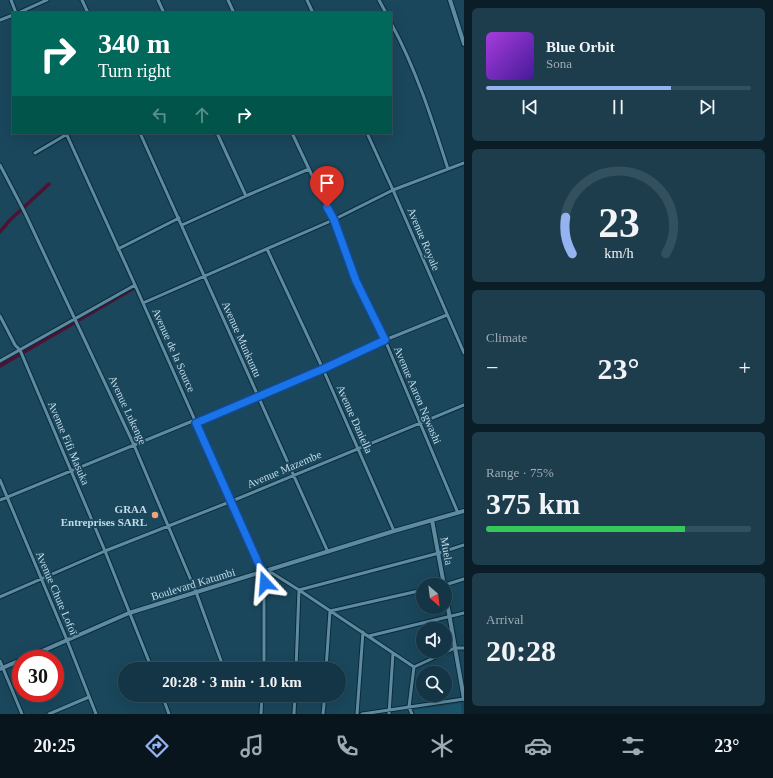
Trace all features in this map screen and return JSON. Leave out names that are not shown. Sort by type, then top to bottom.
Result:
[{"type":"street","points":[[11,0],[17,12]]},
{"type":"street","points":[[19,12],[48,0]]},
{"type":"street","points":[[82,0],[88,12]]},
{"type":"street","points":[[158,0],[164,12]]},
{"type":"street","points":[[228,0],[234,12]]},
{"type":"street","points":[[307,0],[313,12]]},
{"type":"street","points":[[379,0],[385,12]]},
{"type":"street","points":[[450,0],[462,30],[464,44]]},
{"type":"street","points":[[0,20],[12,15]]},
{"type":"street","points":[[392,25],[402,43],[430,113],[448,169]]},
{"type":"street","name":"Avenue de la Source","points":[[35,153],[67,134],[118,249],[136,285],[260,567],[264,572]]},
{"type":"street","name":"Avenue Munkuntu","points":[[140,134],[328,552]]},
{"type":"street","points":[[217,134],[246,196]]},
{"type":"street","name":"Avenue Aaron Ngwashi","points":[[292,134],[334,220],[356,281],[385,340],[458,513]]},
{"type":"street","name":"Avenue Royale","points":[[367,134],[464,353]]},
{"type":"street","points":[[143,303],[334,220],[393,190],[464,163]]},
{"type":"street","name":"Avenue Lukenge","points":[[0,165],[76,319],[134,445],[196,592],[221,662]]},
{"type":"street","points":[[182,225],[309,169]]},
{"type":"street","points":[[118,249],[179,218]]},
{"type":"street","name":"Avenue Daniella","points":[[267,249],[323,369],[394,531]]},
{"type":"street","points":[[0,361],[136,285]]},
{"type":"street","points":[[0,500],[134,445],[196,422],[323,369],[385,340],[447,315]]},
{"type":"street","name":"Avenue Fifi Masuka","points":[[0,316],[16,347],[20,350],[72,471],[149,662]]},
{"type":"street","name":"Avenue Mazembe","points":[[0,597],[105,551],[232,501],[464,405]]},
{"type":"street","name":"Avenue Chute Lofoï","points":[[0,480],[67,640],[96,714]]},
{"type":"street","name":"Boulevard Katumbi","points":[[44,650],[129,613],[394,531],[464,511]]},
{"type":"street","name":"Muela","points":[[432,520],[443,578]]},
{"type":"street","points":[[299,590],[464,546]]},
{"type":"street","points":[[264,662],[264,572],[272,573],[299,590],[414,667]]},
{"type":"street","points":[[452,583],[464,579]]},
{"type":"street","points":[[296,662],[299,590]]},
{"type":"street","points":[[330,611],[416,592]]},
{"type":"street","points":[[326,662],[330,611]]},
{"type":"street","points":[[369,636],[464,612]]},
{"type":"street","points":[[362,714],[464,699],[449,614]]},
{"type":"street","points":[[358,714],[363,632]]},
{"type":"street","points":[[414,667],[455,648],[464,648]]},
{"type":"street","points":[[389,714],[393,653]]},
{"type":"street","points":[[0,661],[1,669],[22,714]]},
{"type":"street","points":[[1,669],[12,664]]},
{"type":"street","points":[[412,714],[409,707],[414,667]]},
{"type":"street","points":[[49,714],[89,697]]},
{"type":"street","points":[[165,702],[169,714]]},
{"type":"street","points":[[261,714],[262,702]]},
{"type":"street","points":[[294,714],[295,702]]},
{"type":"street","points":[[324,714],[325,702]]},
{"type":"shaded area","points":[[461,703],[462,714],[415,714],[413,710]]},
{"type":"waterway","points":[[0,232],[10,220],[49,184]]},
{"type":"waterway","points":[[0,366],[134,288]]},
{"type":"place","name":"GRAA Entreprises SARL","points":[[155,515]]},
{"type":"route","points":[[265,583],[264,572],[260,567],[232,501],[196,423],[323,369],[385,340],[356,281],[334,220],[327,207]]}]
